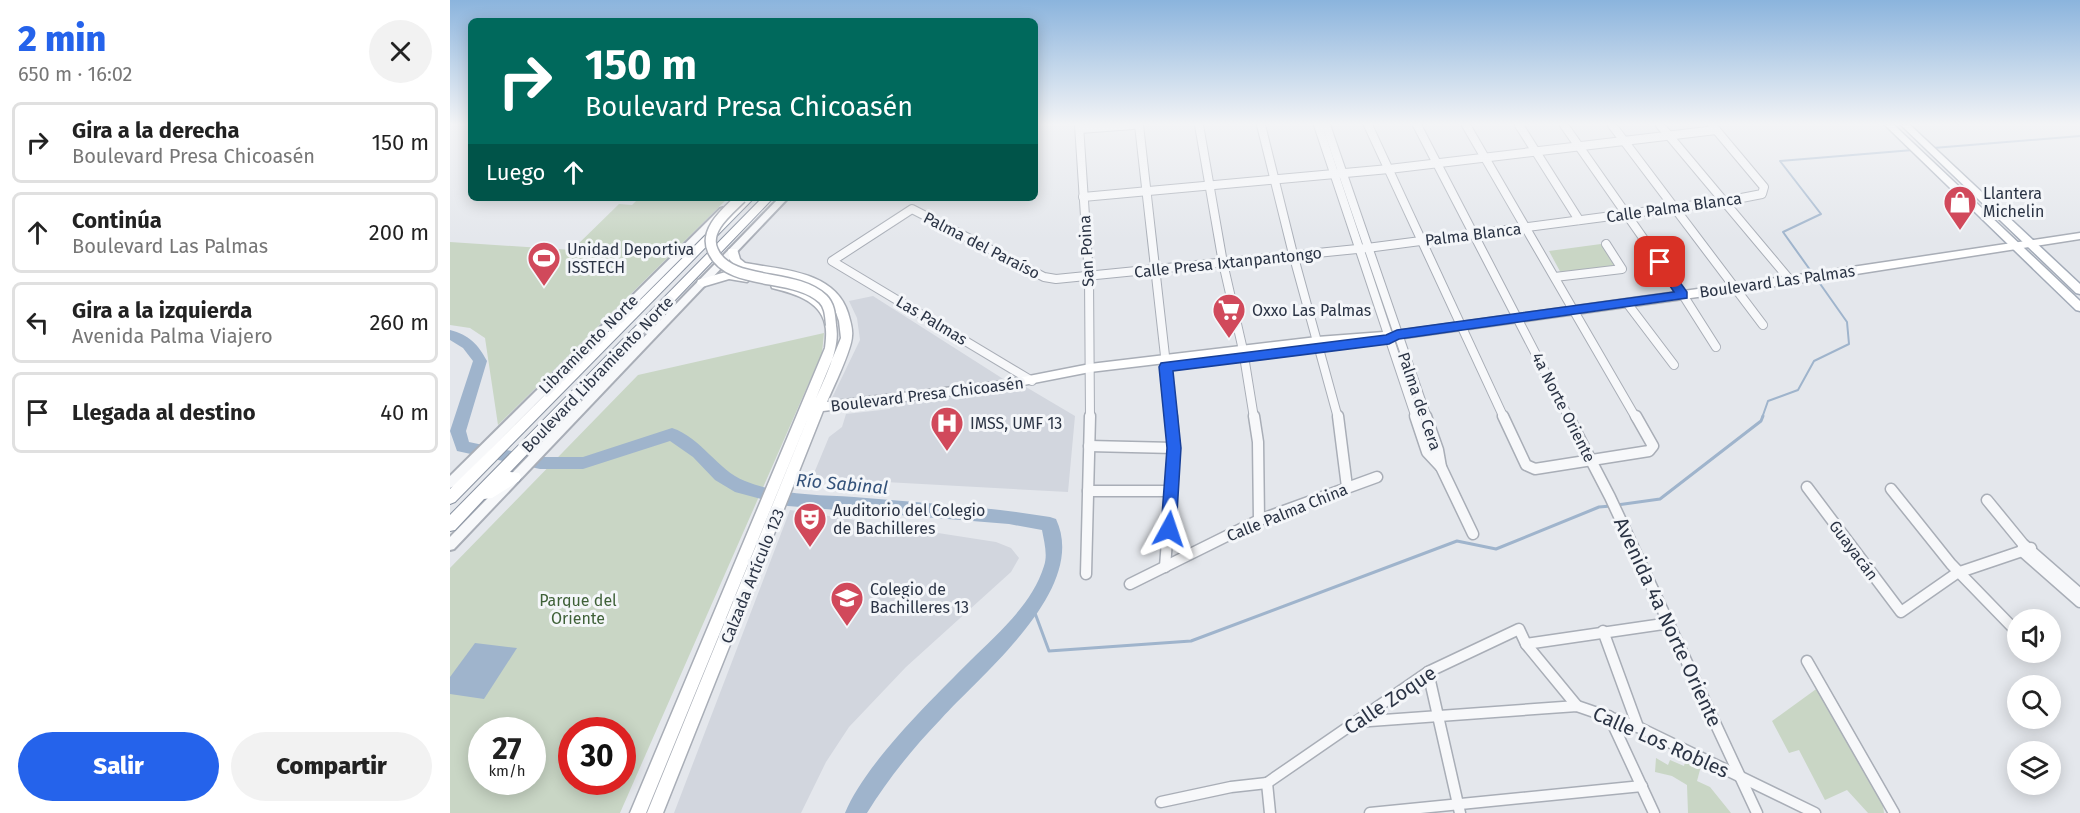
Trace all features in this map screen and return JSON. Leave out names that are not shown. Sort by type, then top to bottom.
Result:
[{"type":"highway","name":"Boulevard Libramiento Norte","points":[[450,498],[469,469],[507,431],[530,417],[746,201]]},
{"type":"highway","name":"Boulevard Libramiento Norte","points":[[450,525],[765,201]]},
{"type":"highway","points":[[470,504],[516,475]]},
{"type":"main road","points":[[1928,163],[2080,307]]},
{"type":"main road","points":[[1945,163],[2080,290]]},
{"type":"main road","points":[[738,201],[712,231],[711,240],[716,258],[724,266],[735,270],[793,283],[812,290],[822,297],[828,306],[831,325]]},
{"type":"main road","name":"Boulevard Las Palmas","points":[[1391,336],[1805,278],[2080,236]]},
{"type":"main road","name":"Calzada Artículo 123","points":[[638,813],[769,516],[790,482],[846,345],[845,317],[832,293],[805,279],[742,266],[735,260],[733,251]]},
{"type":"main road","points":[[702,283],[729,274],[783,286],[804,295],[822,308],[831,325]]},
{"type":"main road","name":"Calzada Artículo 123","points":[[655,813],[769,516],[775,482],[831,348],[831,325]]},
{"type":"main road","name":"Boulevard Presa Chicoasén","points":[[805,409],[1391,336]]},
{"type":"street","name":"San Poina","points":[[1081,163],[1089,277],[1090,372],[1086,574]]},
{"type":"street","points":[[1144,163],[1174,448],[1165,567]]},
{"type":"street","points":[[1206,163],[1258,442],[1259,520]]},
{"type":"street","points":[[1270,163],[1293,254],[1340,421],[1347,487]]},
{"type":"street","name":"Palma de Cera","points":[[1334,163],[1339,174]]},
{"type":"street","name":"Palma de Cera","points":[[1336,163],[1427,452],[1441,467],[1473,534]]},
{"type":"street","points":[[1386,163],[1526,465],[1530,468],[1653,448],[1489,163]]},
{"type":"street","points":[[1083,197],[1275,181],[1437,163],[1518,318]]},
{"type":"street","points":[[1543,163],[1579,220]]},
{"type":"street","points":[[1590,163],[1683,295],[1716,347]]},
{"type":"street","points":[[1641,163],[1763,325]]},
{"type":"street","points":[[1693,163],[1790,280]]},
{"type":"street","name":"Calle Palma Blanca","points":[[1579,220],[1726,201],[1762,194],[1764,187],[1744,163]]},
{"type":"street","name":"Libramiento Norte","points":[[507,431],[733,201]]},
{"type":"street","points":[[450,545],[781,201]]},
{"type":"street","points":[[832,261],[912,209]]},
{"type":"street","name":"Palma del Paraíso","points":[[912,209],[1044,277],[1056,279],[1089,277]]},
{"type":"street","name":"Palma Blanca","points":[[1363,248],[1579,220]]},
{"type":"street","points":[[1555,277],[1622,269],[1606,244]]},
{"type":"street","name":"Calle Presa Ixtanpantongo","points":[[1089,277],[1363,248]]},
{"type":"street","name":"Las Palmas","points":[[832,261],[1032,381]]},
{"type":"street","points":[[1627,303],[1674,365]]},
{"type":"street","name":"4a Norte Oriente","points":[[1518,318],[1610,497]]},
{"type":"street","points":[[1089,446],[1174,448]]},
{"type":"street","points":[[450,477],[469,469]]},
{"type":"street","points":[[450,483],[469,469]]},
{"type":"street","name":"Calle Palma China","points":[[1131,584],[1259,520],[1377,477]]},
{"type":"street","name":"Guayacán","points":[[1807,487],[1901,612],[1957,573]]},
{"type":"street","points":[[1891,489],[1909,516],[1957,573],[2007,622]]},
{"type":"street","points":[[1088,491],[1172,491]]},
{"type":"street","name":"Avenida 4a Norte Oriente","points":[[1610,497],[1757,813]]},
{"type":"street","points":[[1987,500],[2025,547],[2080,602]]},
{"type":"street","points":[[1957,573],[2025,547]]},
{"type":"street","points":[[2025,547],[2080,594]]},
{"type":"street","points":[[1577,706],[1526,644],[1670,623]]},
{"type":"street","name":"Calle Zoque","points":[[1267,783],[1428,672],[1520,629],[1526,644]]},
{"type":"street","points":[[1604,631],[1638,727]]},
{"type":"street","points":[[1807,661],[1894,813]]},
{"type":"street","points":[[1428,672],[1458,808]]},
{"type":"street","name":"Calle Los Robles","points":[[1356,722],[1577,706],[1638,727],[1815,813]]},
{"type":"street","points":[[1609,716],[1654,813]]},
{"type":"street","points":[[1161,802],[1231,787],[1267,783],[1270,813]]},
{"type":"street","points":[[1370,813],[1458,808],[1642,786]]},
{"type":"shaded area","points":[[873,296],[1008,382],[830,402],[860,340],[857,318],[849,301]]},
{"type":"shaded area","name":"IMSS, UMF 13","points":[[1026,387],[1075,416],[1068,492],[812,478],[829,437],[842,427],[846,414],[890,409],[891,402]]},
{"type":"shaded area","name":"Colegio de Bachilleres 13","points":[[790,510],[996,542],[1011,548],[1019,558],[1011,572],[906,667],[849,727],[826,762],[801,813],[674,813]]},
{"type":"green space","name":"Unidad Deportiva ISSTECH","points":[[636,201],[725,201],[498,425],[485,338],[470,328],[450,325],[450,242],[572,250],[619,204],[632,205]]},
{"type":"green space","points":[[1601,244],[1616,268],[1562,275],[1549,251]]},
{"type":"green space","name":"Parque del Oriente","points":[[824,333],[822,353],[636,777],[636,717],[558,717],[558,795],[628,795],[620,813],[450,813],[450,568],[638,375]]},
{"type":"green space","points":[[1819,687],[1883,805],[1884,813],[1868,813],[1847,790],[1825,800],[1799,750],[1789,753],[1772,721]]},
{"type":"green space","points":[[1656,758],[1668,765],[1670,760],[1684,766],[1686,758],[1701,766],[1697,781],[1710,787],[1731,813],[1688,813],[1687,785],[1672,776],[1655,772]]},
{"type":"water","points":[[475,643],[517,648],[484,699],[450,694],[450,677]]},
{"type":"waterway","points":[[1782,163],[1821,214],[1783,232],[1813,274]]},
{"type":"waterway","points":[[1762,418],[1768,401],[1798,390],[1814,361],[1849,344],[1847,322],[1816,278]]},
{"type":"waterway","name":"Río Sabinal","points":[[450,335],[468,344],[480,361],[458,431],[462,447],[540,463],[583,463],[672,434],[699,453],[721,475],[741,487],[788,499],[1009,517],[1050,524],[1054,561],[1037,599],[1014,629],[905,745],[879,777],[855,813]]},
{"type":"waterway","points":[[1617,505],[1660,499],[1761,421],[1763,416]]},
{"type":"waterway","points":[[1032,605],[1049,651],[1191,641],[1457,541],[1496,549],[1599,507],[1611,506]]},
{"type":"place","name":"Llantera Michelin","points":[[1960,231]]},
{"type":"place","name":"Unidad Deportiva ISSTECH","points":[[544,287]]},
{"type":"place","name":"Oxxo Las Palmas","points":[[1229,339]]},
{"type":"place","name":"IMSS, UMF 13","points":[[947,452]]},
{"type":"place","name":"Auditorio del Colegio de Bachilleres","points":[[810,548]]},
{"type":"place","name":"Colegio de Bachilleres 13","points":[[847,627]]},
{"type":"route","points":[[1169,529],[1174,448],[1166,367],[1389,339],[1397,335],[1683,295],[1660,262]]}]
